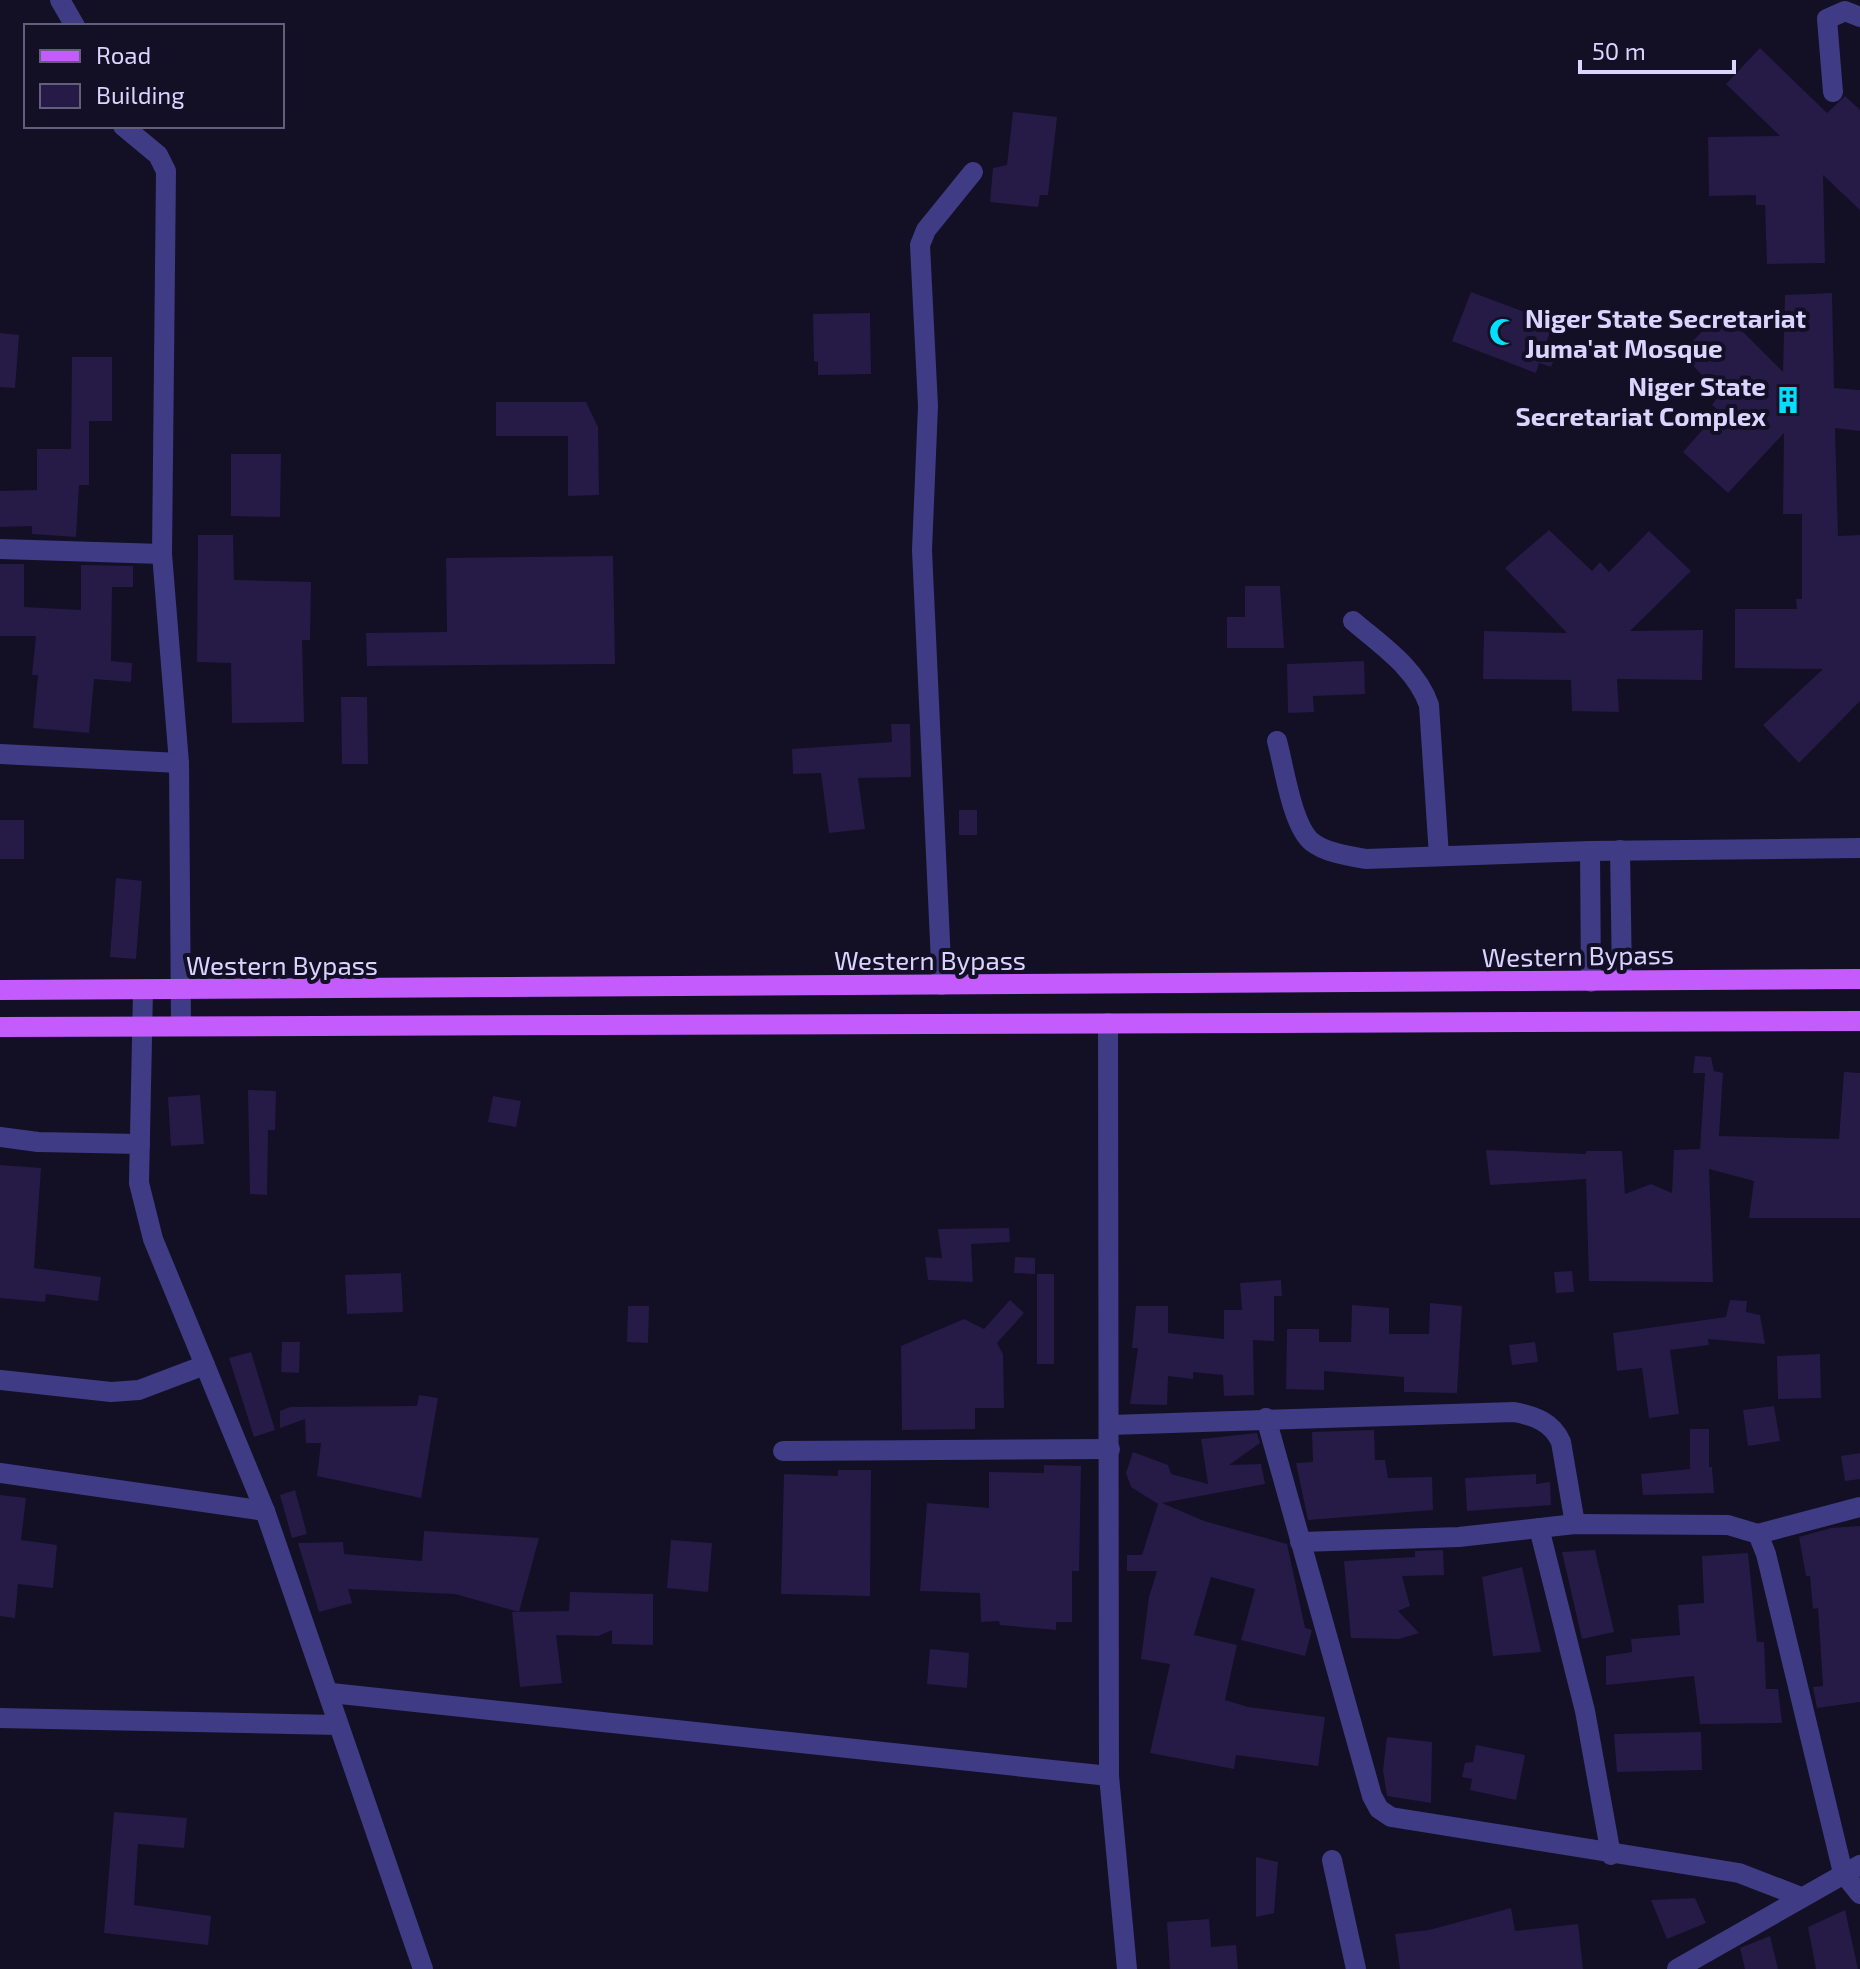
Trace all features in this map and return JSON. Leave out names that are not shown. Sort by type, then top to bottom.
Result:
[{"type":"main road","name":"Western Bypass","points":[[0,990],[1860,979]]},
{"type":"main road","points":[[0,1027],[1860,1021]]},
{"type":"street","points":[[60,0],[74,24]]},
{"type":"street","points":[[1833,92],[1827,19],[1845,11],[1860,17]]},
{"type":"street","points":[[125,128],[158,155],[166,171],[162,554],[179,763],[181,1026]]},
{"type":"street","points":[[942,985],[922,550],[928,406],[920,245],[926,230],[973,172]]},
{"type":"street","points":[[0,549],[162,554]]},
{"type":"street","points":[[1353,621],[1412,672],[1423,688],[1429,705],[1439,856]]},
{"type":"street","points":[[1277,741],[1300,828],[1312,842],[1347,856],[1366,859],[1620,850],[1860,848]]},
{"type":"street","points":[[0,754],[179,763]]},
{"type":"street","points":[[1620,850],[1622,980]]},
{"type":"street","points":[[1590,851],[1591,982]]},
{"type":"street","points":[[143,991],[139,1183],[153,1239],[265,1511],[331,1693],[338,1725],[423,1969]]},
{"type":"street","points":[[1108,1023],[1109,1776],[1127,1969]]},
{"type":"street","points":[[0,1137],[38,1142],[140,1144]]},
{"type":"street","points":[[1,1380],[111,1392],[139,1390],[205,1365]]},
{"type":"street","points":[[1110,1425],[1514,1412],[1532,1416],[1556,1431],[1561,1442],[1575,1524]]},
{"type":"street","points":[[1266,1418],[1372,1796],[1379,1809],[1391,1817],[1611,1855],[1739,1873],[1801,1897]]},
{"type":"street","points":[[783,1451],[1110,1449]]},
{"type":"street","points":[[0,1473],[265,1511]]},
{"type":"street","points":[[1300,1542],[1459,1537],[1575,1524],[1728,1525],[1758,1534],[1860,1507]]},
{"type":"street","points":[[1539,1528],[1585,1711],[1611,1855]]},
{"type":"street","points":[[1758,1534],[1860,1894]]},
{"type":"street","points":[[331,1693],[1109,1776]]},
{"type":"street","points":[[0,1718],[338,1725]]},
{"type":"street","points":[[1332,1860],[1356,1969]]},
{"type":"street","points":[[1677,1969],[1851,1869]]},
{"type":"building","points":[[1760,48],[1827,113],[1845,96],[1860,110],[1860,210],[1823,175],[1825,263],[1767,264],[1765,205],[1756,205],[1756,195],[1709,196],[1708,137],[1780,136],[1726,84]]},
{"type":"building","points":[[1013,112],[1057,117],[1048,195],[1040,195],[1038,207],[990,202],[993,168],[1007,165]]},
{"type":"building","name":"Niger State Secretariat Juma'at Mosque","points":[[1471,292],[1554,323],[1545,345],[1558,350],[1551,367],[1539,363],[1536,373],[1452,341]]},
{"type":"building","points":[[1832,293],[1834,388],[1860,390],[1860,431],[1835,428],[1838,536],[1860,535],[1860,701],[1799,763],[1763,725],[1823,669],[1735,668],[1735,609],[1797,609],[1796,599],[1802,599],[1802,514],[1783,514],[1784,433],[1728,493],[1683,452],[1719,411],[1712,405],[1720,394],[1681,353],[1722,311],[1783,372],[1785,295]]},
{"type":"building","points":[[870,313],[871,374],[818,375],[818,362],[814,361],[813,314]]},
{"type":"building","points":[[0,333],[19,335],[15,388],[0,387]]},
{"type":"building","points":[[72,357],[112,357],[112,421],[89,421],[89,485],[79,485],[76,537],[32,534],[32,526],[0,527],[0,491],[37,490],[37,449],[71,449]]},
{"type":"building","points":[[496,402],[586,402],[598,427],[599,495],[568,496],[568,436],[496,436]]},
{"type":"building","points":[[231,454],[281,454],[280,517],[231,516]]},
{"type":"building","points":[[1549,530],[1592,571],[1600,562],[1609,572],[1649,531],[1691,571],[1630,631],[1703,630],[1702,680],[1617,679],[1619,712],[1572,711],[1571,680],[1483,679],[1484,631],[1567,633],[1505,568]]},
{"type":"building","points":[[198,535],[233,535],[234,580],[311,582],[310,640],[302,640],[304,722],[232,723],[231,663],[197,662]]},
{"type":"building","points":[[613,556],[615,664],[367,666],[366,633],[447,632],[446,558]]},
{"type":"building","points":[[0,564],[24,564],[24,607],[81,610],[81,565],[133,566],[133,587],[112,587],[111,661],[132,663],[131,682],[94,679],[89,733],[33,728],[38,675],[32,675],[36,636],[0,636]]},
{"type":"building","points":[[1245,586],[1280,586],[1284,648],[1227,648],[1227,617],[1245,617]]},
{"type":"building","points":[[1364,661],[1365,694],[1313,696],[1314,712],[1288,713],[1287,664]]},
{"type":"building","points":[[341,697],[367,697],[368,764],[342,764]]},
{"type":"building","points":[[891,724],[910,724],[911,777],[858,778],[865,829],[829,833],[821,773],[793,774],[792,749],[892,742]]},
{"type":"building","points":[[959,810],[977,810],[977,835],[959,835]]},
{"type":"building","points":[[0,820],[24,820],[24,859],[0,859]]},
{"type":"building","points":[[116,878],[142,881],[136,959],[110,957]]},
{"type":"building","points":[[1695,1056],[1711,1057],[1714,1071],[1723,1073],[1719,1136],[1839,1139],[1844,1072],[1860,1073],[1860,1218],[1749,1218],[1754,1181],[1709,1169],[1713,1282],[1589,1281],[1586,1179],[1490,1185],[1486,1150],[1586,1154],[1586,1151],[1622,1151],[1625,1194],[1651,1184],[1672,1193],[1674,1150],[1700,1149],[1705,1073],[1693,1073]]},
{"type":"building","points":[[248,1090],[276,1091],[275,1130],[268,1130],[267,1195],[250,1194]]},
{"type":"building","points":[[200,1095],[204,1144],[171,1146],[168,1097]]},
{"type":"building","points":[[493,1096],[521,1101],[516,1127],[488,1122]]},
{"type":"building","points":[[0,1165],[41,1168],[34,1268],[101,1277],[98,1301],[46,1294],[45,1302],[0,1298]]},
{"type":"building","points":[[1009,1228],[1010,1242],[971,1244],[973,1282],[928,1280],[925,1257],[942,1258],[938,1229]]},
{"type":"building","points":[[1015,1257],[1035,1258],[1035,1274],[1014,1273]]},
{"type":"building","points":[[1572,1271],[1574,1292],[1556,1293],[1554,1272]]},
{"type":"building","points":[[401,1273],[403,1312],[347,1314],[345,1275]]},
{"type":"building","points":[[1037,1274],[1054,1274],[1054,1364],[1037,1364]]},
{"type":"building","points":[[1281,1280],[1282,1296],[1274,1296],[1274,1341],[1253,1340],[1254,1395],[1224,1396],[1223,1375],[1193,1372],[1193,1379],[1168,1376],[1167,1405],[1130,1404],[1138,1348],[1132,1348],[1136,1306],[1168,1306],[1168,1333],[1224,1339],[1224,1310],[1242,1310],[1240,1283]]},
{"type":"building","points":[[1010,1300],[1024,1313],[997,1343],[1003,1354],[1004,1408],[975,1408],[975,1429],[902,1430],[901,1346],[964,1319],[984,1329]]},
{"type":"building","points":[[1730,1300],[1747,1301],[1746,1312],[1760,1315],[1765,1344],[1708,1339],[1709,1345],[1670,1350],[1679,1414],[1649,1418],[1642,1368],[1617,1371],[1613,1333],[1726,1317]]},
{"type":"building","points":[[1430,1303],[1462,1306],[1457,1393],[1404,1392],[1404,1377],[1324,1371],[1324,1390],[1286,1389],[1287,1329],[1319,1329],[1319,1342],[1351,1342],[1352,1305],[1389,1308],[1389,1334],[1429,1334]]},
{"type":"building","points":[[628,1306],[649,1306],[648,1343],[627,1342]]},
{"type":"building","points":[[282,1342],[300,1342],[299,1373],[281,1372]]},
{"type":"building","points":[[1535,1342],[1538,1362],[1512,1365],[1509,1345]]},
{"type":"building","points":[[251,1352],[275,1430],[254,1437],[229,1358]]},
{"type":"building","points":[[1820,1354],[1821,1398],[1778,1399],[1777,1356]]},
{"type":"building","points":[[419,1395],[438,1398],[421,1498],[317,1476],[321,1443],[306,1443],[305,1419],[280,1428],[280,1411],[290,1407],[417,1406]]},
{"type":"building","points":[[1774,1406],[1780,1441],[1748,1446],[1743,1410]]},
{"type":"building","points":[[1690,1429],[1709,1429],[1709,1467],[1712,1467],[1714,1493],[1643,1495],[1641,1474],[1690,1469]]},
{"type":"building","points":[[1374,1430],[1375,1460],[1385,1460],[1388,1478],[1432,1477],[1433,1510],[1308,1520],[1296,1463],[1313,1462],[1312,1432]]},
{"type":"building","points":[[1257,1433],[1260,1443],[1229,1465],[1261,1464],[1265,1484],[1162,1503],[1204,1521],[1287,1544],[1305,1628],[1312,1630],[1305,1656],[1241,1640],[1255,1589],[1211,1577],[1194,1635],[1237,1645],[1225,1700],[1248,1707],[1325,1717],[1318,1766],[1236,1755],[1234,1769],[1150,1753],[1170,1664],[1141,1659],[1149,1597],[1157,1571],[1127,1571],[1127,1555],[1142,1555],[1158,1504],[1131,1487],[1126,1473],[1133,1452],[1168,1465],[1171,1474],[1208,1484],[1201,1439]]},
{"type":"building","points":[[1860,1453],[1860,1479],[1845,1481],[1841,1456]]},
{"type":"building","points":[[1044,1465],[1081,1466],[1079,1571],[1072,1571],[1072,1622],[1056,1622],[1056,1630],[1000,1625],[999,1621],[981,1622],[980,1593],[920,1591],[927,1503],[989,1508],[989,1472],[1044,1473]]},
{"type":"building","points":[[838,1470],[871,1470],[870,1596],[781,1594],[784,1474],[838,1476]]},
{"type":"building","points":[[1536,1474],[1536,1484],[1550,1482],[1551,1505],[1467,1511],[1465,1478]]},
{"type":"building","points":[[295,1490],[307,1534],[292,1538],[280,1495]]},
{"type":"building","points":[[0,1495],[26,1498],[21,1540],[57,1545],[53,1588],[18,1584],[15,1618],[0,1616]]},
{"type":"building","points":[[1860,1526],[1860,1702],[1817,1708],[1813,1687],[1823,1686],[1818,1608],[1813,1609],[1810,1576],[1806,1576],[1799,1537],[1831,1528]]},
{"type":"building","points":[[424,1531],[539,1538],[519,1612],[455,1594],[348,1589],[352,1603],[319,1612],[298,1543],[343,1542],[344,1554],[422,1561]]},
{"type":"building","points":[[671,1540],[712,1543],[708,1592],[667,1588]]},
{"type":"building","points":[[1443,1550],[1444,1575],[1402,1576],[1410,1606],[1398,1611],[1419,1633],[1399,1639],[1351,1638],[1344,1561],[1415,1557],[1415,1551]]},
{"type":"building","points":[[1595,1550],[1614,1632],[1582,1639],[1562,1552]]},
{"type":"building","points":[[1748,1553],[1757,1642],[1764,1642],[1766,1689],[1778,1689],[1782,1723],[1700,1724],[1694,1676],[1606,1685],[1606,1656],[1632,1652],[1631,1639],[1680,1635],[1678,1605],[1704,1603],[1702,1556]]},
{"type":"building","points":[[1522,1567],[1541,1652],[1493,1656],[1482,1577]]},
{"type":"building","points":[[570,1592],[653,1594],[653,1645],[612,1644],[612,1630],[598,1636],[556,1635],[562,1683],[520,1687],[512,1612],[569,1611]]},
{"type":"building","points":[[930,1649],[969,1653],[967,1688],[927,1684]]},
{"type":"building","points":[[1701,1732],[1702,1770],[1617,1772],[1614,1734]]},
{"type":"building","points":[[1387,1737],[1432,1742],[1431,1803],[1387,1796],[1383,1770]]},
{"type":"building","points":[[1476,1745],[1525,1755],[1516,1800],[1470,1790],[1472,1779],[1462,1777],[1465,1763],[1473,1762]]},
{"type":"building","points":[[114,1812],[187,1818],[184,1848],[138,1844],[134,1905],[211,1916],[208,1945],[104,1933]]},
{"type":"building","points":[[1256,1857],[1278,1862],[1274,1913],[1256,1917]]},
{"type":"building","points":[[1695,1898],[1706,1923],[1667,1939],[1651,1900]]},
{"type":"building","points":[[1511,1908],[1515,1931],[1578,1924],[1583,1969],[1400,1969],[1395,1934],[1429,1930]]},
{"type":"building","points":[[1845,1910],[1858,1969],[1816,1969],[1808,1927]]},
{"type":"building","points":[[1209,1919],[1211,1947],[1236,1945],[1238,1969],[1170,1969],[1167,1922]]},
{"type":"building","points":[[1770,1936],[1778,1969],[1745,1969],[1740,1948]]},
{"type":"place","name":"Niger State Secretariat Juma'at Mosque","points":[[1503,332]]},
{"type":"place","name":"Niger State Secretariat Complex","points":[[1788,400]]}]
